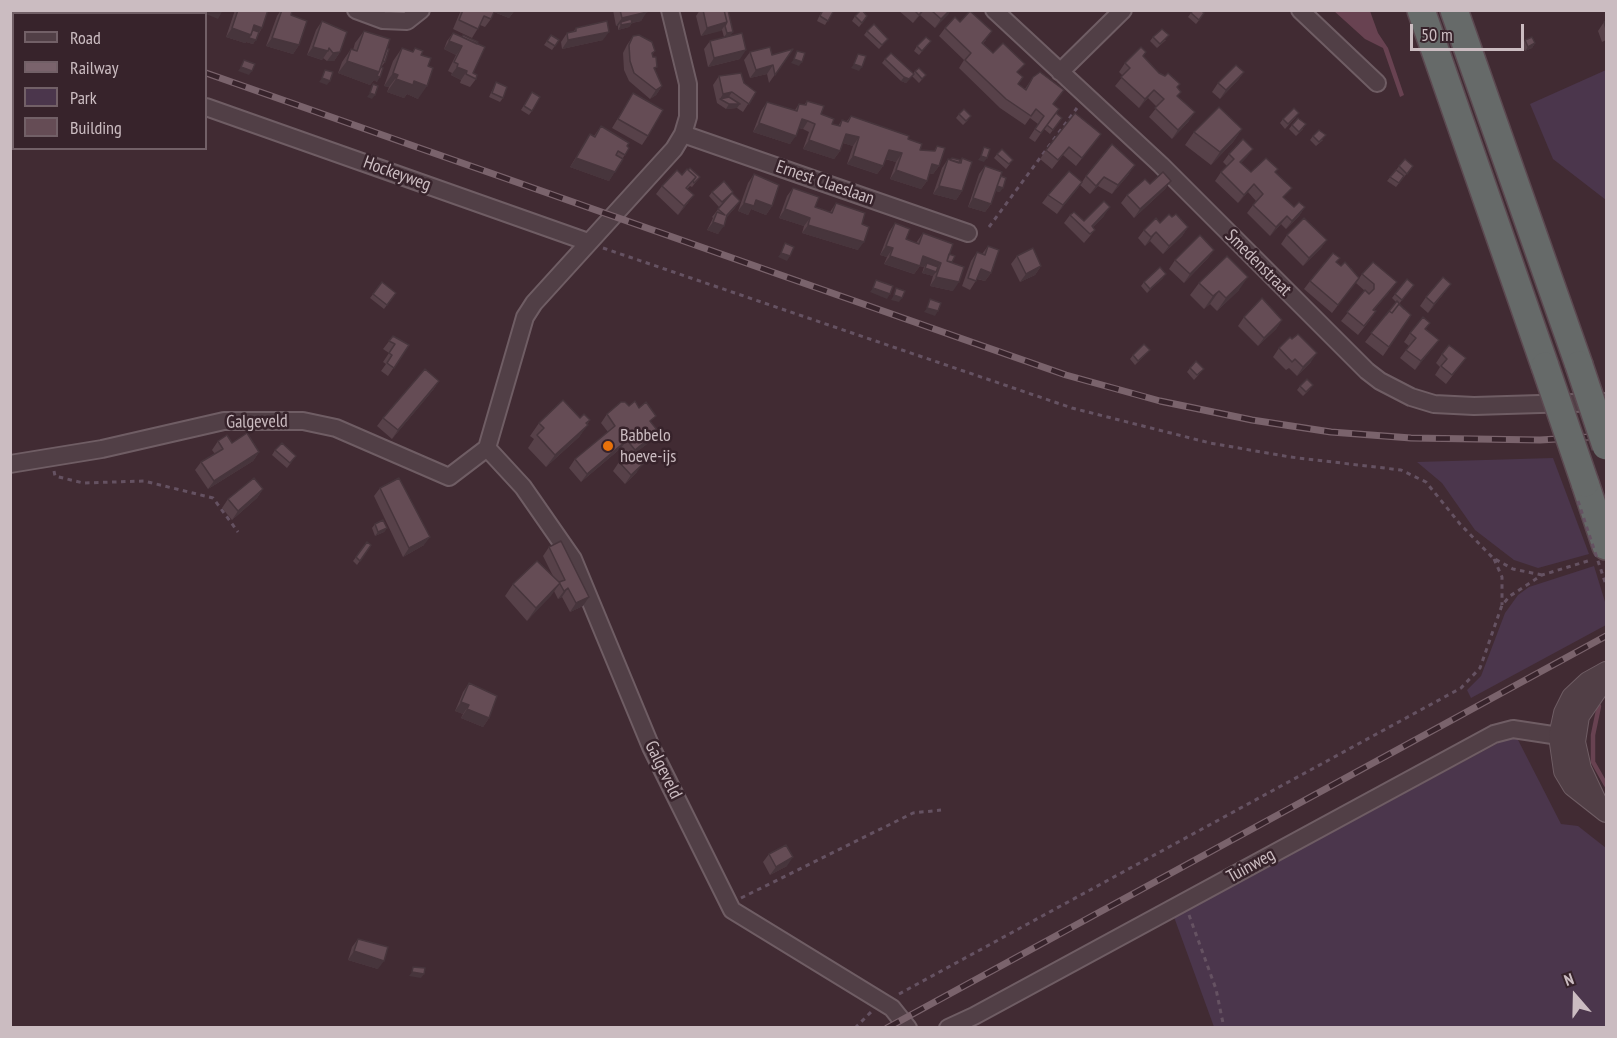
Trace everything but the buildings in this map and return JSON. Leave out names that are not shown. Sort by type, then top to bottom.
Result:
[{"type":"highway","points":[[1421,10],[1545,366],[1600,552]]},
{"type":"highway","points":[[1454,10],[1606,446]]},
{"type":"street","points":[[356,10],[383,20],[407,21],[421,10]]},
{"type":"street","points":[[487,448],[525,317],[588,242],[674,148],[683,134],[688,117],[688,84],[670,10]]},
{"type":"street","name":"Smedenstraat","points":[[994,10],[1161,165],[1350,355],[1380,381],[1411,397],[1434,404],[1474,406],[1606,402]]},
{"type":"street","points":[[1060,72],[1123,10]]},
{"type":"street","points":[[1300,10],[1377,82]]},
{"type":"street","name":"Hockeyweg","points":[[207,107],[588,242]]},
{"type":"street","name":"Ernest Claeslaan","points":[[683,134],[968,233]]},
{"type":"street","name":"Galgeveld","points":[[10,464],[50,458],[224,421],[320,423],[449,477],[487,448],[523,487],[573,560],[651,747],[729,905],[739,915],[892,1008],[908,1028]]},
{"type":"street","points":[[1602,808],[1573,786],[1564,771],[1559,736],[1564,713],[1572,697],[1606,672]]},
{"type":"street","points":[[1597,679],[1596,689],[1580,716],[1575,742],[1581,769],[1602,808]]},
{"type":"street","name":"Tuinweg","points":[[948,1028],[1494,734],[1512,729],[1559,736]]},
{"type":"path","points":[[989,226],[1086,96]]},
{"type":"path","points":[[588,242],[1072,408],[1210,443],[1290,457],[1401,470],[1426,482],[1460,524],[1493,558],[1513,569],[1542,575]]},
{"type":"path","points":[[50,458],[55,476],[83,483],[144,481],[213,498],[238,532]]},
{"type":"path","points":[[1576,495],[1606,585]]},
{"type":"path","points":[[1502,605],[1520,588],[1542,575],[1600,552]]},
{"type":"path","points":[[855,1028],[883,1003],[1461,688],[1479,669],[1502,605],[1502,577],[1493,558]]},
{"type":"path","points":[[729,905],[913,813],[941,810]]},
{"type":"path","points":[[1184,902],[1216,989],[1224,1028]]},
{"type":"green space","points":[[1606,70],[1606,200],[1553,159],[1530,104]]},
{"type":"green space","points":[[1553,458],[1589,554],[1538,568],[1514,560],[1475,530],[1442,483],[1417,462]]},
{"type":"green space","points":[[1594,566],[1606,605],[1606,625],[1471,698],[1467,690],[1481,676],[1505,613],[1518,595],[1529,587]]},
{"type":"green space","points":[[1515,734],[1561,824],[1578,826],[1606,848],[1606,1027],[1214,1027],[1174,917]]},
{"type":"shaded area","points":[[1334,11],[1370,11],[1378,33],[1388,48],[1404,95],[1400,97],[1383,48],[1365,39]]},
{"type":"waterway","points":[[1599,706],[1593,735],[1593,762],[1606,785]]},
{"type":"railway","points":[[26,10],[30,12]]},
{"type":"railway","points":[[207,73],[1066,375],[1160,401],[1252,420],[1331,432],[1411,438],[1540,440],[1606,436]]},
{"type":"railway","points":[[887,1028],[1606,636]]},
{"type":"place","name":"Babbelo hoeve-ijs","points":[[608,446]]}]
